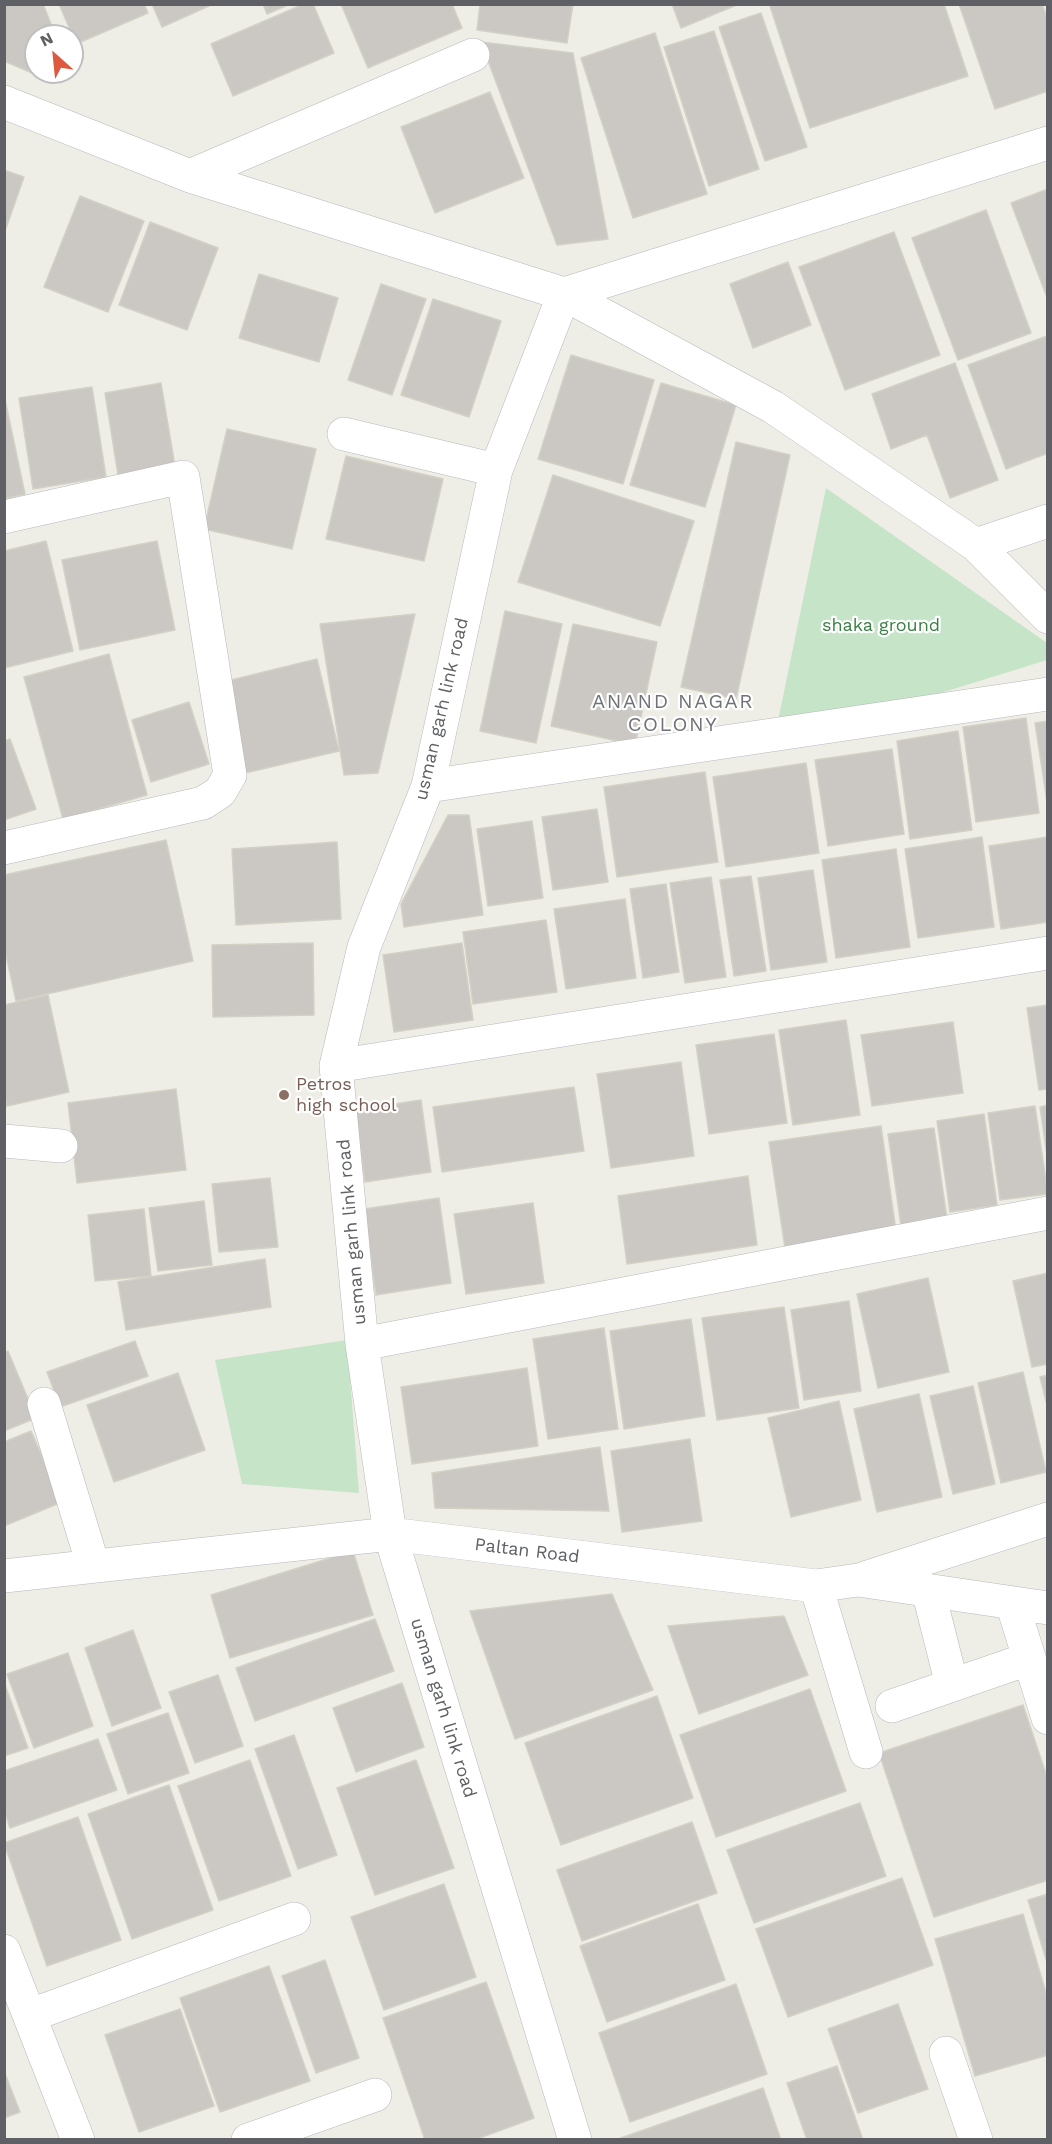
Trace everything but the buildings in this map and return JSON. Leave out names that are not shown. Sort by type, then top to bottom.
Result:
[{"type":"street","points":[[190,176],[473,54]]},
{"type":"street","points":[[4,102],[190,176],[564,294],[773,407],[976,545],[1047,617]]},
{"type":"street","points":[[564,294],[1047,143]]},
{"type":"street","name":"usman garh link road","points":[[564,294],[496,470],[428,786],[364,946],[336,1066],[362,1344],[390,1534],[575,2139]]},
{"type":"street","points":[[344,434],[496,470]]},
{"type":"street","points":[[4,517],[183,477],[230,775],[220,792],[203,802],[4,848]]},
{"type":"street","points":[[976,545],[1047,521]]},
{"type":"street","points":[[428,786],[1047,694]]},
{"type":"street","points":[[336,1066],[1047,953]]},
{"type":"street","points":[[4,1141],[61,1146]]},
{"type":"street","points":[[362,1344],[1047,1213]]},
{"type":"street","points":[[44,1404],[93,1565]]},
{"type":"street","points":[[858,1580],[1047,1519]]},
{"type":"street","name":"Paltan Road","points":[[4,1576],[390,1534],[816,1586],[858,1580],[1047,1608]]},
{"type":"street","points":[[816,1586],[866,1752]]},
{"type":"street","points":[[927,1590],[952,1685]]},
{"type":"street","points":[[1012,1603],[1047,1718]]},
{"type":"street","points":[[892,1706],[1028,1659]]},
{"type":"street","points":[[31,2015],[294,1919]]},
{"type":"street","points":[[4,1951],[78,2139]]},
{"type":"street","points":[[946,2053],[976,2139]]},
{"type":"street","points":[[248,2139],[375,2094]]},
{"type":"green space","name":"shaka ground","points":[[826,488],[1047,643],[1047,660],[773,745]]},
{"type":"green space","points":[[347,1340],[359,1493],[242,1484],[215,1360]]},
{"type":"place","name":"Petros high school","points":[[284,1095]]},
{"type":"district","name":"ANAND NAGAR COLONY","points":[[673,714]]}]
